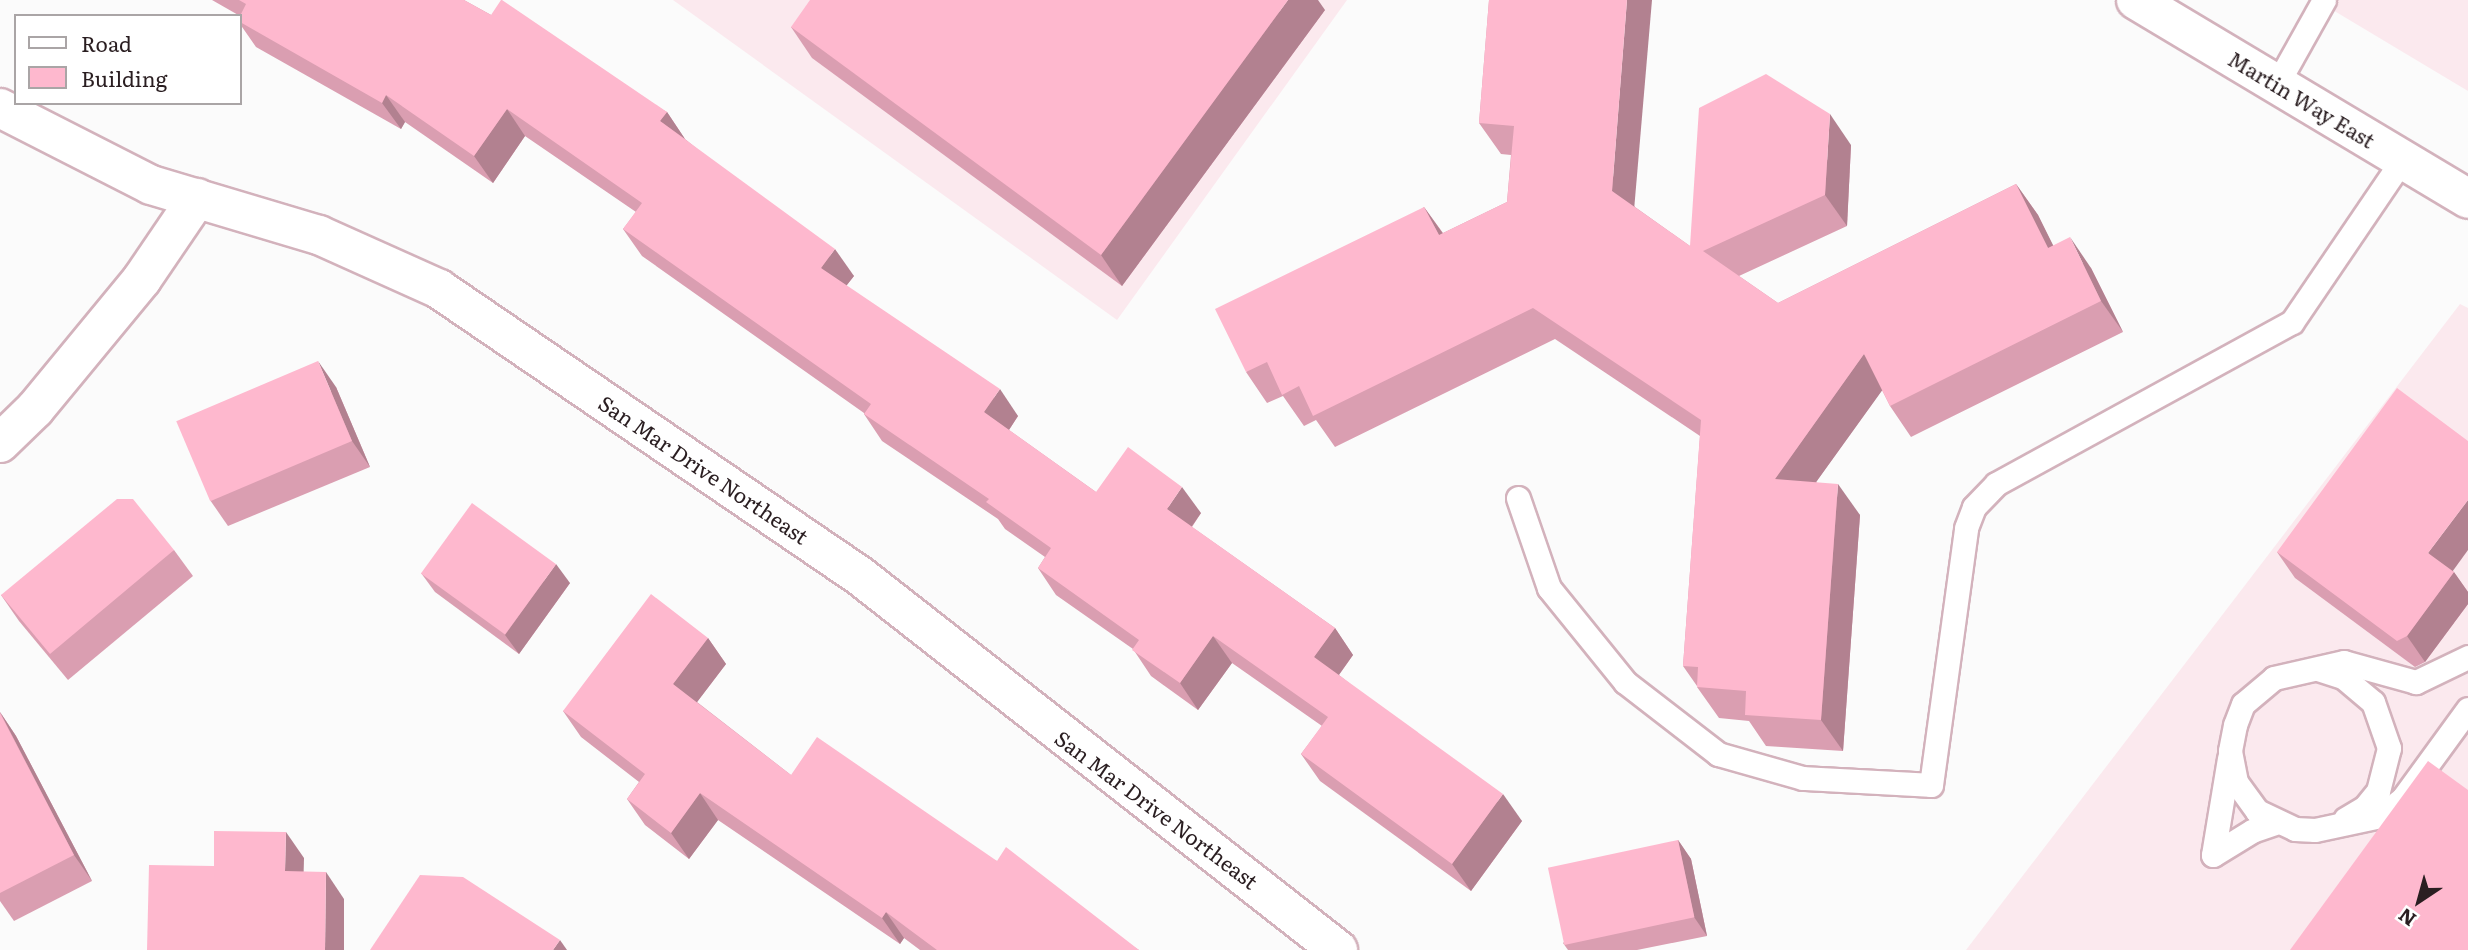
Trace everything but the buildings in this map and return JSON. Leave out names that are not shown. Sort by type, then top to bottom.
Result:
[{"type":"street","name":"Martin Way East","points":[[2136,0],[2468,199]]},
{"type":"street","name":"San Mar Drive Northeast","points":[[0,108],[151,185],[319,235],[439,289],[860,576],[1338,950]]},
{"type":"street","points":[[0,443],[35,409],[142,279],[197,198]]},
{"type":"lane","points":[[2277,84],[2324,0]]},
{"type":"lane","points":[[1518,498],[1549,588],[1625,682],[1718,754],[1803,778],[1931,785],[1966,527],[1974,507],[1996,484],[2292,322],[2402,160]]},
{"type":"lane","points":[[2275,823],[2252,831],[2213,855],[2230,751],[2243,704],[2256,689],[2273,678],[2344,662],[2416,682],[2468,657]]},
{"type":"lane","points":[[2316,668],[2343,677],[2373,702],[2385,724],[2389,748],[2378,791],[2365,807],[2333,826]]},
{"type":"lane","points":[[2230,751],[2236,782],[2257,811],[2275,823],[2295,829],[2333,826],[2381,816],[2403,798],[2468,709]]},
{"type":"shaded area","points":[[673,0],[1347,0],[1117,320]]},
{"type":"shaded area","points":[[2316,0],[2468,0],[2468,91]]},
{"type":"shaded area","points":[[2460,304],[2468,308],[2468,950],[1966,950]]}]
